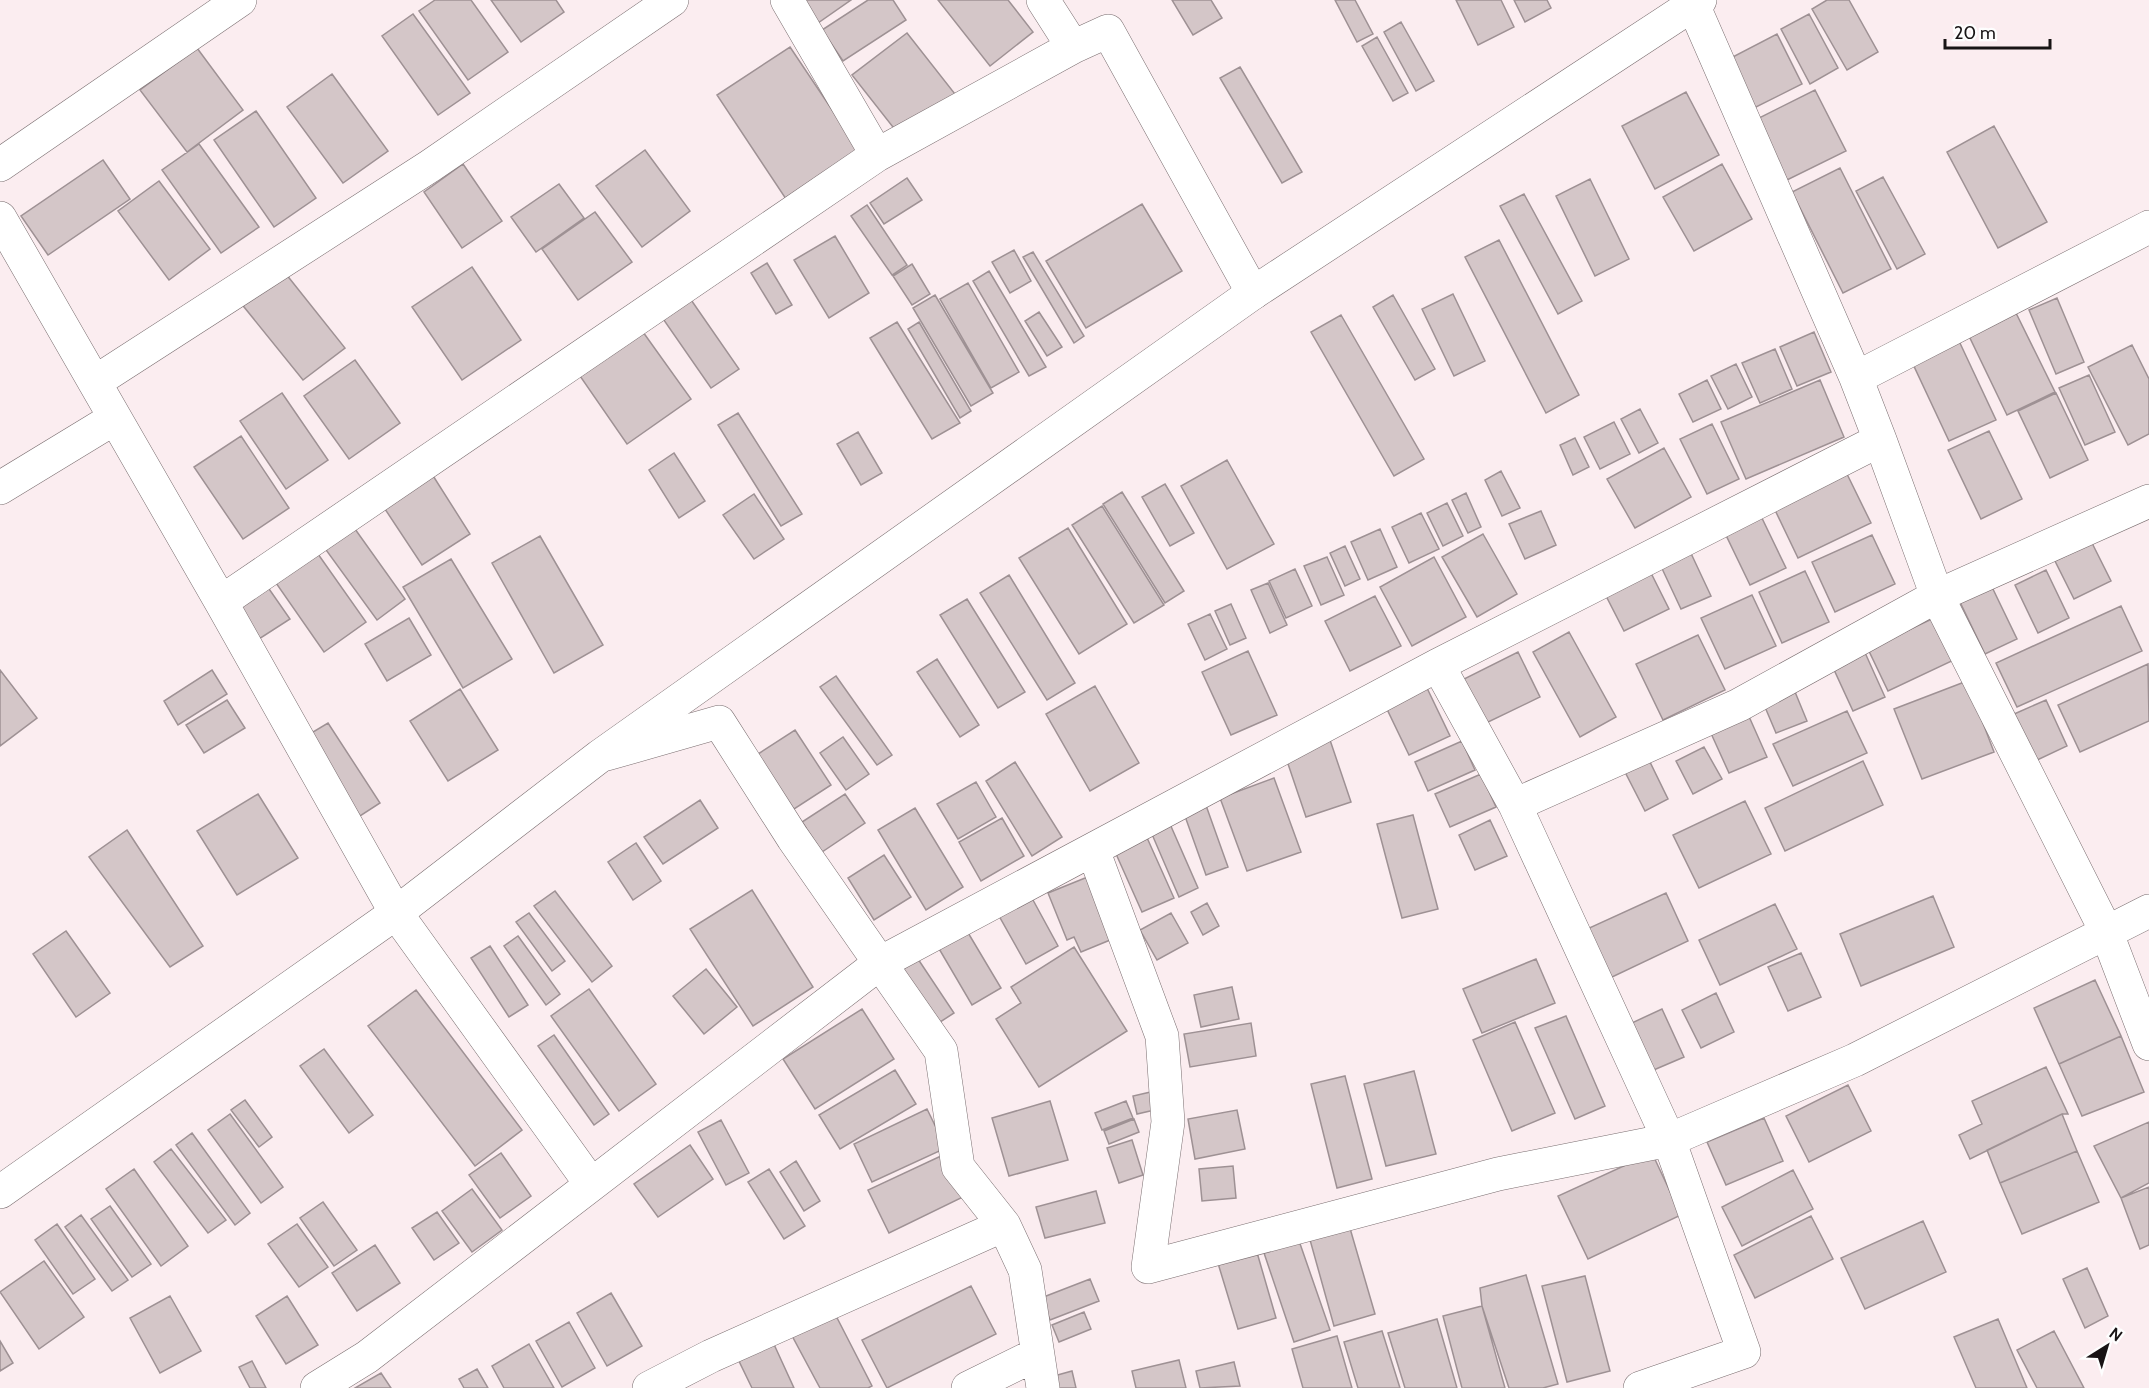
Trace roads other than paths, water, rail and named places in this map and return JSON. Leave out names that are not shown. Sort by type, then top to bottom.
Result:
[{"type":"street","points":[[0,165],[240,0]]},
{"type":"street","points":[[95,382],[430,166],[672,0]]},
{"type":"street","points":[[787,0],[877,155]]},
{"type":"street","points":[[1043,0],[1073,47]]},
{"type":"street","points":[[0,1192],[396,913],[600,756],[1253,293],[1695,2],[1856,378],[1937,596],[2106,931],[2149,1044]]},
{"type":"street","points":[[221,602],[877,155],[1073,47],[1108,31],[1253,293]]},
{"type":"street","points":[[2,227],[95,382],[396,913],[591,1184]]},
{"type":"street","points":[[1856,378],[2149,227]]},
{"type":"street","points":[[0,489],[115,418]]},
{"type":"street","points":[[317,1388],[368,1357],[880,963],[1438,665],[1880,440]]},
{"type":"street","points":[[1515,805],[1739,705],[1937,596],[2149,501]]},
{"type":"street","points":[[1438,665],[1515,805],[1669,1140],[1744,1352],[1640,1388]]},
{"type":"street","points":[[600,756],[719,722],[793,838],[941,1051],[958,1167],[1004,1225],[1025,1270],[1043,1388]]},
{"type":"street","points":[[1093,850],[1162,1036],[1168,1122],[1148,1267],[1498,1174],[1669,1140],[1855,1060],[2149,911]]},
{"type":"street","points":[[650,1388],[711,1356],[1004,1225]]},
{"type":"street","points":[[968,1388],[1037,1354]]}]
